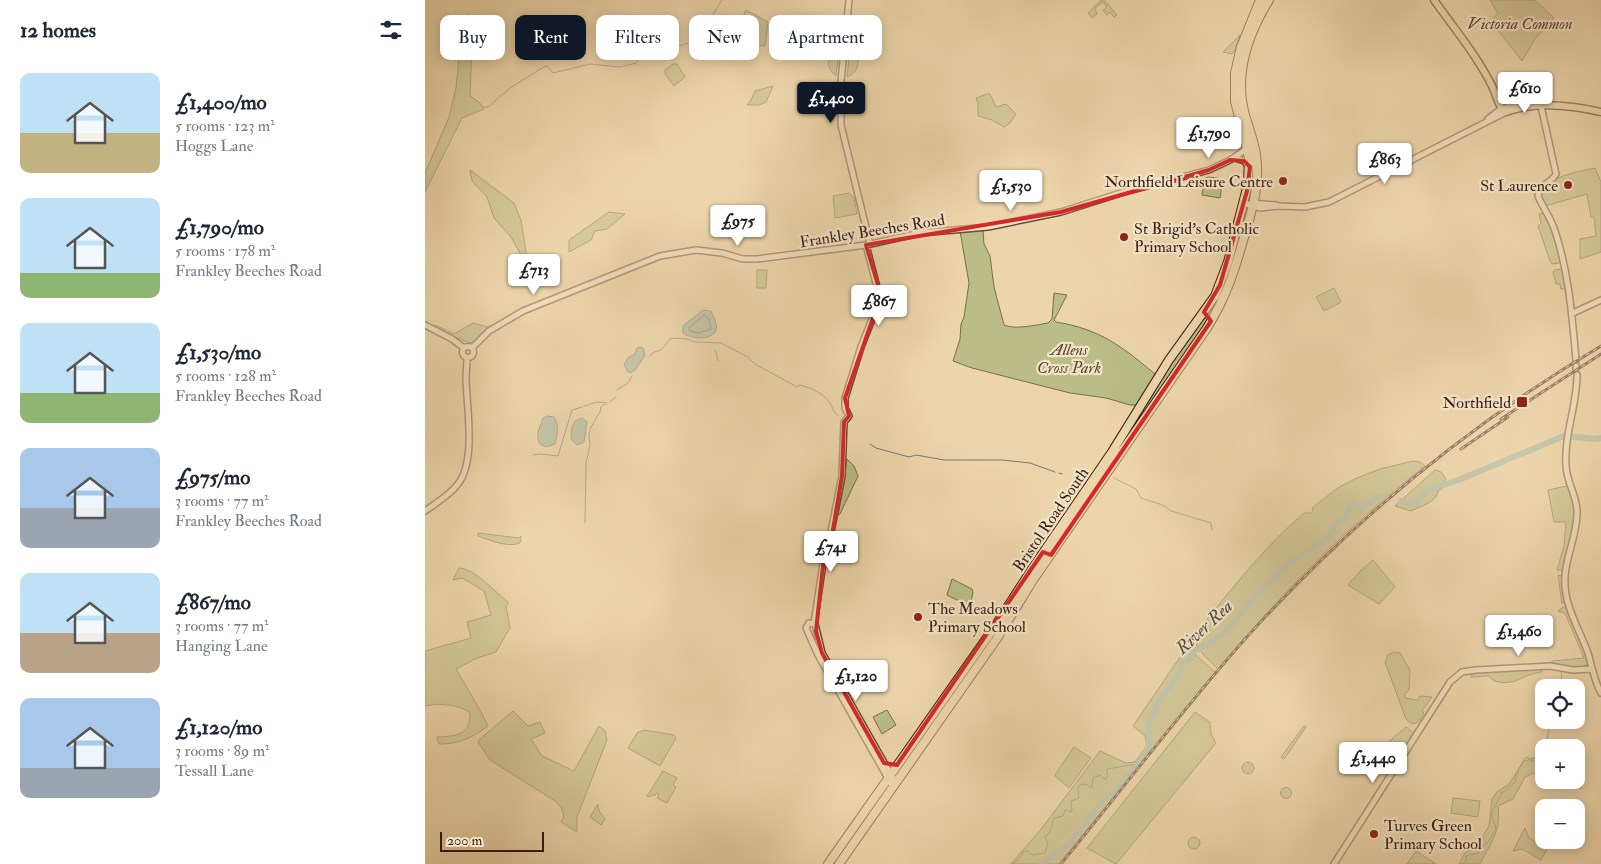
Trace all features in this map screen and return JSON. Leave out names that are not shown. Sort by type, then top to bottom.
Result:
[{"type":"highway","points":[[1253,167],[1247,152],[1235,101],[1239,61],[1247,29],[1261,0]]},
{"type":"highway","points":[[1253,167],[1255,147],[1242,101],[1239,61],[1242,59],[1247,41],[1252,35],[1269,0]]},
{"type":"highway","name":"Bristol Road South","points":[[839,864],[861,833],[892,780],[897,765],[1146,416],[1211,321],[1229,288],[1250,204],[1253,167]]},
{"type":"highway","name":"Bristol Road South","points":[[828,864],[919,745],[925,741],[999,637],[1047,554],[1169,360],[1208,307],[1220,285],[1250,204]]},
{"type":"highway","points":[[1208,307],[1216,312]]},
{"type":"highway","points":[[1201,315],[1207,316],[1211,321]]},
{"type":"highway","points":[[1137,411],[1146,416]]},
{"type":"highway","points":[[914,742],[924,732],[930,734]]},
{"type":"highway","points":[[844,841],[848,840],[856,831],[861,833]]},
{"type":"main road","points":[[1434,0],[1475,58],[1505,109],[1523,104],[1570,106],[1601,112]]},
{"type":"street","points":[[849,0],[840,88],[841,125],[879,288],[878,304],[861,346],[845,398],[845,408],[849,416],[844,422],[842,476],[831,532],[831,542],[827,547],[824,557],[814,623],[822,653],[892,780]]},
{"type":"street","points":[[1541,106],[1556,176],[1539,190],[1539,196],[1555,231],[1569,284],[1576,365]]},
{"type":"street","points":[[1250,204],[1305,207],[1329,202],[1482,123],[1505,109]]},
{"type":"street","name":"Frankley Beeches Road","points":[[472,348],[489,330],[523,311],[660,256],[683,251],[702,251],[722,253],[743,259],[757,259],[868,245],[920,233],[988,227],[1061,212],[1124,192],[1209,170],[1255,147]]},
{"type":"street","name":"Frankley Beeches Road","points":[[1231,160],[1238,159],[1247,152]]},
{"type":"street","points":[[1238,159],[1253,167]]},
{"type":"street","points":[[1573,313],[1601,300]]},
{"type":"street","points":[[425,325],[452,339],[463,348],[463,353],[467,357],[469,448],[467,463],[457,486],[425,511]]},
{"type":"street","points":[[463,348],[467,346],[472,348],[473,354],[467,357]]},
{"type":"street","points":[[1577,375],[1577,391],[1566,466],[1577,511],[1576,531],[1565,576],[1565,591],[1573,620],[1586,648],[1601,692]]},
{"type":"street","points":[[814,623],[811,622],[806,625],[806,628],[817,655],[892,780]]},
{"type":"street","points":[[809,632],[816,631]]},
{"type":"street","points":[[1334,864],[1450,682],[1456,676],[1462,672],[1516,667],[1550,666],[1573,670],[1592,669]]},
{"type":"street","points":[[884,763],[890,766],[897,765]]},
{"type":"highlighted area","points":[[1230,160],[1244,161],[1250,167],[1247,191],[1220,285],[1204,312],[1211,321],[1051,555],[1043,552],[897,765],[884,763],[822,653],[816,631],[824,557],[831,542],[842,476],[844,422],[849,416],[845,398],[878,304],[879,288],[866,245],[1061,212],[1209,170]]},
{"type":"green space","points":[[1101,0],[1104,0],[1117,15],[1114,17],[1110,12],[1107,15],[1103,10],[1107,7],[1103,2],[1095,8],[1097,14],[1092,18],[1088,13]]},
{"type":"green space","name":"Victoria Common","points":[[1490,0],[1535,0],[1554,18],[1535,39],[1522,61],[1491,21],[1498,13]]},
{"type":"green space","points":[[746,10],[755,15],[744,15]]},
{"type":"green space","points":[[759,17],[768,22],[765,46],[759,45]]},
{"type":"green space","points":[[1240,35],[1232,54],[1223,52]]},
{"type":"green space","points":[[459,60],[471,60],[470,96],[479,102],[484,109],[462,118],[425,192],[425,173],[449,117],[456,88]]},
{"type":"green space","points":[[838,60],[836,76],[832,73],[828,61]]},
{"type":"green space","points":[[849,60],[858,60],[855,72],[847,77]]},
{"type":"green space","points":[[673,64],[677,64],[685,77],[674,86],[665,74],[665,70]]},
{"type":"green space","points":[[773,86],[766,102],[759,105],[747,105],[755,91]]},
{"type":"green space","points":[[990,94],[996,107],[1006,104],[1016,114],[1010,123],[1004,127],[992,120],[978,116],[976,98]]},
{"type":"green space","points":[[1595,168],[1601,182],[1601,252],[1580,259],[1580,239],[1596,236],[1594,217],[1591,217],[1587,194],[1545,206],[1540,194],[1549,183],[1556,179]]},
{"type":"green space","points":[[470,170],[514,203],[521,220],[527,259],[524,260],[511,237],[494,218],[487,197],[472,181]]},
{"type":"green space","points":[[1205,178],[1223,179],[1220,198],[1202,195]]},
{"type":"green space","points":[[849,193],[854,198],[857,214],[835,218],[833,196]]},
{"type":"green space","points":[[609,212],[625,214],[607,229],[595,231],[591,240],[569,252],[569,240]]},
{"type":"green space","points":[[1544,213],[1553,230],[1561,259],[1559,263],[1552,264],[1550,261],[1538,226],[1541,223],[1539,214]]},
{"type":"green space","name":"Allens Cross Park","points":[[983,230],[984,244],[990,256],[994,287],[1004,325],[1020,327],[1048,323],[1052,319],[1054,293],[1067,295],[1054,320],[1056,322],[1086,329],[1098,334],[1133,356],[1156,375],[1138,405],[1070,393],[972,368],[953,361],[960,339],[969,283],[960,231]]},
{"type":"green space","points":[[1562,269],[1565,275],[1566,289],[1561,289],[1560,284],[1556,284],[1553,272]]},
{"type":"green space","points":[[757,270],[767,270],[766,288],[757,288]]},
{"type":"green space","points":[[1334,288],[1341,302],[1324,311],[1316,297]]},
{"type":"green space","points":[[1204,317],[1209,322],[1145,412],[1142,409]]},
{"type":"green space","points":[[473,323],[488,327],[473,342],[469,343],[435,328],[435,325],[454,334]]},
{"type":"green space","points":[[847,459],[854,466],[858,476],[838,515]]},
{"type":"green space","points":[[1413,461],[1420,462],[1425,466],[1369,512],[1316,562],[1266,614],[1218,669],[1205,656],[1195,641],[1195,636],[1199,629],[1249,569],[1289,526],[1304,513],[1312,513],[1313,507],[1339,487],[1380,469]]},
{"type":"green space","points":[[1435,470],[1441,472],[1446,479],[1442,489],[1438,491],[1435,498],[1411,511],[1395,506]]},
{"type":"green space","points":[[1567,486],[1572,495],[1574,505],[1574,526],[1564,566],[1562,570],[1557,570],[1564,546],[1566,522],[1554,522],[1548,490]]},
{"type":"green space","points":[[478,533],[519,538],[521,536],[520,543],[510,545],[499,543],[478,536]]},
{"type":"green space","points":[[1373,560],[1395,587],[1379,604],[1348,585]]},
{"type":"green space","points":[[459,568],[478,576],[508,602],[506,607],[510,628],[496,652],[477,658],[456,669],[488,726],[465,740],[439,744],[437,737],[456,735],[465,730],[468,726],[470,713],[448,705],[425,706],[425,651],[471,638],[467,622],[491,615],[484,591],[462,578],[453,580]]},
{"type":"green space","points":[[1558,575],[1562,579],[1565,601],[1562,604]]},
{"type":"green space","points":[[952,579],[972,589],[971,602],[967,605],[947,595]]},
{"type":"green space","points":[[1566,605],[1584,647],[1588,662],[1585,667],[1572,667],[1552,663],[1552,661],[1584,658],[1565,613],[1558,611]]},
{"type":"green space","points":[[1187,647],[1215,672],[1059,864],[1011,864],[1042,828],[1100,751],[1126,763],[1135,762],[1147,746],[1145,736],[1133,726]]},
{"type":"green space","points":[[1394,652],[1400,653],[1410,670],[1409,690],[1405,694],[1405,698],[1418,700],[1420,696],[1432,697],[1422,711],[1424,713],[1418,722],[1412,724],[1406,719],[1385,662],[1388,655]]},
{"type":"green space","points":[[1542,667],[1542,672],[1508,682],[1494,681],[1489,676],[1471,677],[1471,672]]},
{"type":"green space","points":[[887,710],[896,725],[882,734],[873,717]]},
{"type":"green space","points":[[513,711],[528,726],[540,722],[545,733],[531,739],[542,756],[574,771],[599,726],[605,731],[607,740],[577,817],[577,832],[561,822],[564,816],[561,807],[555,801],[490,760],[478,742]]},
{"type":"green space","points":[[1195,712],[1210,722],[1211,734],[1216,743],[1116,864],[1087,848]]},
{"type":"green space","points":[[1304,726],[1306,727],[1284,759],[1281,757]]},
{"type":"green space","points":[[1406,727],[1414,733],[1396,759],[1373,755]]},
{"type":"green space","points":[[644,730],[674,735],[676,738],[660,766],[628,748],[637,733]]},
{"type":"green space","points":[[1074,747],[1091,758],[1069,788],[1055,775]]},
{"type":"green space","points":[[1535,758],[1535,773],[1525,777],[1513,799],[1498,806],[1497,831],[1480,864],[1459,864],[1465,853],[1477,846],[1489,826],[1492,799],[1497,792],[1509,784],[1524,761]]},
{"type":"green space","points":[[1246,762],[1250,762],[1254,768],[1250,774],[1246,774],[1242,770],[1242,766]]},
{"type":"green space","points":[[663,771],[677,778],[673,785],[676,787],[667,803],[657,798],[659,794],[657,793],[654,796],[647,796]]},
{"type":"green space","points":[[886,787],[888,788],[837,864],[831,864]]},
{"type":"green space","points":[[1286,787],[1292,793],[1286,799],[1280,793]]},
{"type":"green space","points":[[1453,798],[1480,801],[1478,817],[1451,813]]},
{"type":"green space","points":[[598,804],[599,811],[605,819],[601,825],[590,817]]},
{"type":"green space","points":[[1525,828],[1529,838],[1535,842],[1535,849],[1547,849],[1541,860],[1522,849],[1513,851]]},
{"type":"green space","points":[[1192,837],[1196,837],[1200,843],[1196,849],[1192,849],[1188,845],[1188,841]]},
{"type":"green space","points":[[1416,851],[1436,864],[1407,864]]},
{"type":"water","points":[[703,310],[711,311],[716,325],[714,334],[701,338],[691,337],[683,333],[683,326]]},
{"type":"water","points":[[640,347],[643,348],[645,355],[636,369],[630,373],[624,364]]},
{"type":"water","points":[[547,416],[554,417],[557,430],[555,444],[546,447],[540,444],[538,432],[543,418]]},
{"type":"water","points":[[582,418],[587,422],[584,442],[577,445],[571,439],[572,427],[575,421]]},
{"type":"waterway","points":[[483,107],[488,107],[510,88],[547,66],[553,73],[590,64],[620,67],[636,63],[643,55],[689,43],[702,36],[722,0]]},
{"type":"waterway","points":[[650,356],[654,352],[661,350],[670,339],[674,338],[695,342],[721,343],[797,387],[799,385],[803,386],[820,393],[827,399],[838,416]]},
{"type":"waterway","points":[[715,350],[718,361]]},
{"type":"waterway","points":[[617,390],[628,383],[632,376]]},
{"type":"waterway","points":[[610,402],[616,397]]},
{"type":"waterway","points":[[584,406],[597,402],[607,403]]},
{"type":"waterway","points":[[585,523],[586,463],[590,445],[589,435],[601,407],[605,404]]},
{"type":"waterway","points":[[533,455],[558,456],[572,410],[582,407]]},
{"type":"waterway","name":"River Rea","points":[[1401,501],[1417,504],[1418,499],[1429,490],[1461,479],[1564,436],[1601,438]]},
{"type":"waterway","points":[[870,444],[876,448],[909,457],[916,455],[944,460],[1002,460],[1030,463],[1055,472]]},
{"type":"waterway","points":[[1114,478],[1136,489],[1141,498],[1161,504],[1171,511],[1211,523],[1212,530]]},
{"type":"waterway","name":"River Rea","points":[[1041,864],[1071,843],[1098,806],[1105,798],[1113,794],[1144,757],[1149,745],[1148,725],[1157,708],[1158,701],[1179,675],[1182,664],[1189,660],[1194,651],[1211,643],[1227,630],[1256,595],[1286,565],[1330,535],[1336,523],[1346,518],[1351,504],[1361,509],[1377,497],[1385,498]]},
{"type":"waterway","points":[[1560,679],[1562,677],[1561,672]]},
{"type":"waterway","points":[[1547,739],[1549,729]]},
{"type":"waterway","points":[[1013,864],[1024,851],[1028,851],[1032,855],[1045,853],[1048,843],[1045,837],[1050,832],[1054,818],[1063,816],[1065,810],[1072,812],[1071,801],[1079,798],[1078,789],[1080,785],[1085,784],[1092,788],[1093,778],[1100,775],[1104,779],[1107,778],[1107,769],[1136,764],[1144,757]]},
{"type":"waterway","points":[[1462,864],[1466,861],[1466,856],[1479,853],[1482,847],[1489,841],[1496,829],[1492,816],[1494,807],[1502,792],[1516,781],[1515,776],[1518,774],[1525,758],[1528,757],[1531,761],[1535,761]]},
{"type":"railway","points":[[1061,864],[1175,722],[1246,638],[1326,555],[1412,479],[1457,443],[1504,409],[1601,346]]},
{"type":"railway","points":[[1501,419],[1601,354]]},
{"type":"railway","points":[[1461,449],[1508,417]]},
{"type":"place","name":"Northfield Leisure Centre","points":[[1283,181]]},
{"type":"place","name":"St Laurence","points":[[1568,185]]},
{"type":"place","name":"St Brigid's Catholic Primary School","points":[[1124,237]]},
{"type":"place","name":"Northfield","points":[[1522,402]]},
{"type":"place","name":"The Meadows Primary School","points":[[918,617]]},
{"type":"place","name":"Turves Green Primary School","points":[[1374,834]]}]
